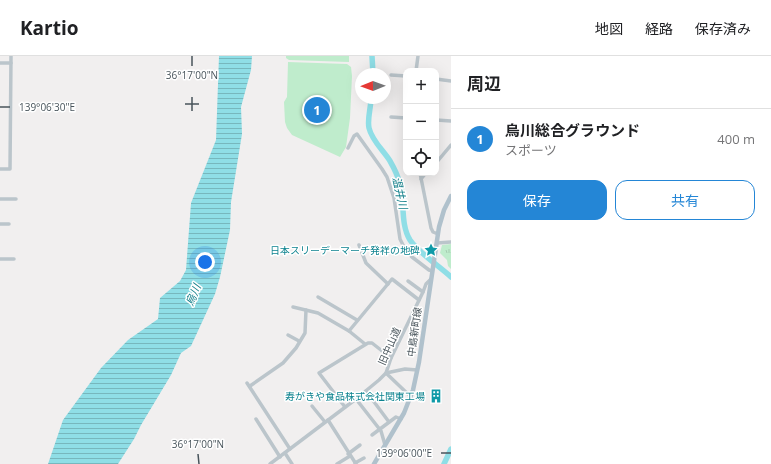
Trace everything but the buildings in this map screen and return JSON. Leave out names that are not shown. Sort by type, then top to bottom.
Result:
[{"type":"main road","name":"中島新町線","points":[[374,464],[401,419],[411,397],[418,370],[438,234],[442,215],[451,196]]},
{"type":"street","points":[[0,169],[10,169],[11,56]]},
{"type":"street","points":[[416,68],[418,56]]},
{"type":"street","points":[[0,63],[11,63]]},
{"type":"street","points":[[391,75],[403,76]]},
{"type":"street","points":[[439,79],[451,81]]},
{"type":"street","points":[[391,117],[403,118]]},
{"type":"street","points":[[439,120],[451,122]]},
{"type":"street","points":[[348,148],[354,136],[357,134],[387,177],[394,198],[400,240],[405,249],[412,257],[433,270]]},
{"type":"street","points":[[439,160],[450,148]]},
{"type":"street","points":[[421,178],[431,228],[433,232],[438,234]]},
{"type":"street","points":[[0,199],[16,199]]},
{"type":"street","points":[[0,224],[9,224]]},
{"type":"street","points":[[437,243],[451,242]]},
{"type":"street","points":[[359,245],[366,264],[388,284]]},
{"type":"street","points":[[0,259],[14,259]]},
{"type":"street","points":[[349,330],[392,279],[419,300]]},
{"type":"street","name":"旧中山道","points":[[270,464],[356,399],[386,373],[426,284],[431,280]]},
{"type":"street","points":[[408,281],[423,292]]},
{"type":"street","points":[[318,298],[358,320]]},
{"type":"street","points":[[293,306],[318,313],[349,330],[365,344]]},
{"type":"street","points":[[290,449],[248,385],[287,360],[305,333],[306,310]]},
{"type":"street","points":[[288,335],[299,341]]},
{"type":"street","points":[[345,407],[319,373],[368,342],[392,358]]},
{"type":"street","points":[[386,373],[405,369],[418,370]]},
{"type":"street","points":[[386,373],[411,397]]},
{"type":"street","points":[[366,391],[389,422]]},
{"type":"street","points":[[356,399],[380,430],[385,445]]},
{"type":"street","points":[[312,406],[326,421],[355,464],[364,458]]},
{"type":"street","points":[[372,435],[396,417],[401,419]]},
{"type":"street","points":[[256,419],[280,456]]},
{"type":"street","points":[[337,464],[360,445]]},
{"type":"street","points":[[285,453],[292,464]]},
{"type":"green space","points":[[286,56],[349,56],[349,62],[289,60]]},
{"type":"green space","points":[[288,62],[347,64],[351,67],[350,118],[346,147],[340,157],[292,135],[287,128],[285,122],[284,102],[287,97]]},
{"type":"green space","points":[[451,244],[451,269],[448,266],[447,260],[440,253],[442,245]]},
{"type":"water","name":"烏川","points":[[219,56],[252,56],[251,70],[241,107],[242,134],[231,202],[230,230],[215,294],[191,346],[181,353],[171,375],[118,464],[48,464],[63,420],[101,368],[128,340],[158,319],[160,298],[180,281],[186,270],[191,203],[216,140]]},
{"type":"waterway","name":"温井川","points":[[372,56],[373,68]]},
{"type":"waterway","name":"温井川","points":[[370,104],[368,121],[369,128],[375,142],[390,161],[398,178],[407,234],[418,249],[451,277]]},
{"type":"waterway","name":"温井川","points":[[444,464],[451,449]]},
{"type":"place","name":"烏川総合グラウンド","points":[[317,110]]},
{"type":"place","name":"日本スリーデーマーチ発祥の地碑","points":[[431,250]]},
{"type":"place","name":"寿がきや食品株式会社関東工場","points":[[436,396]]}]
